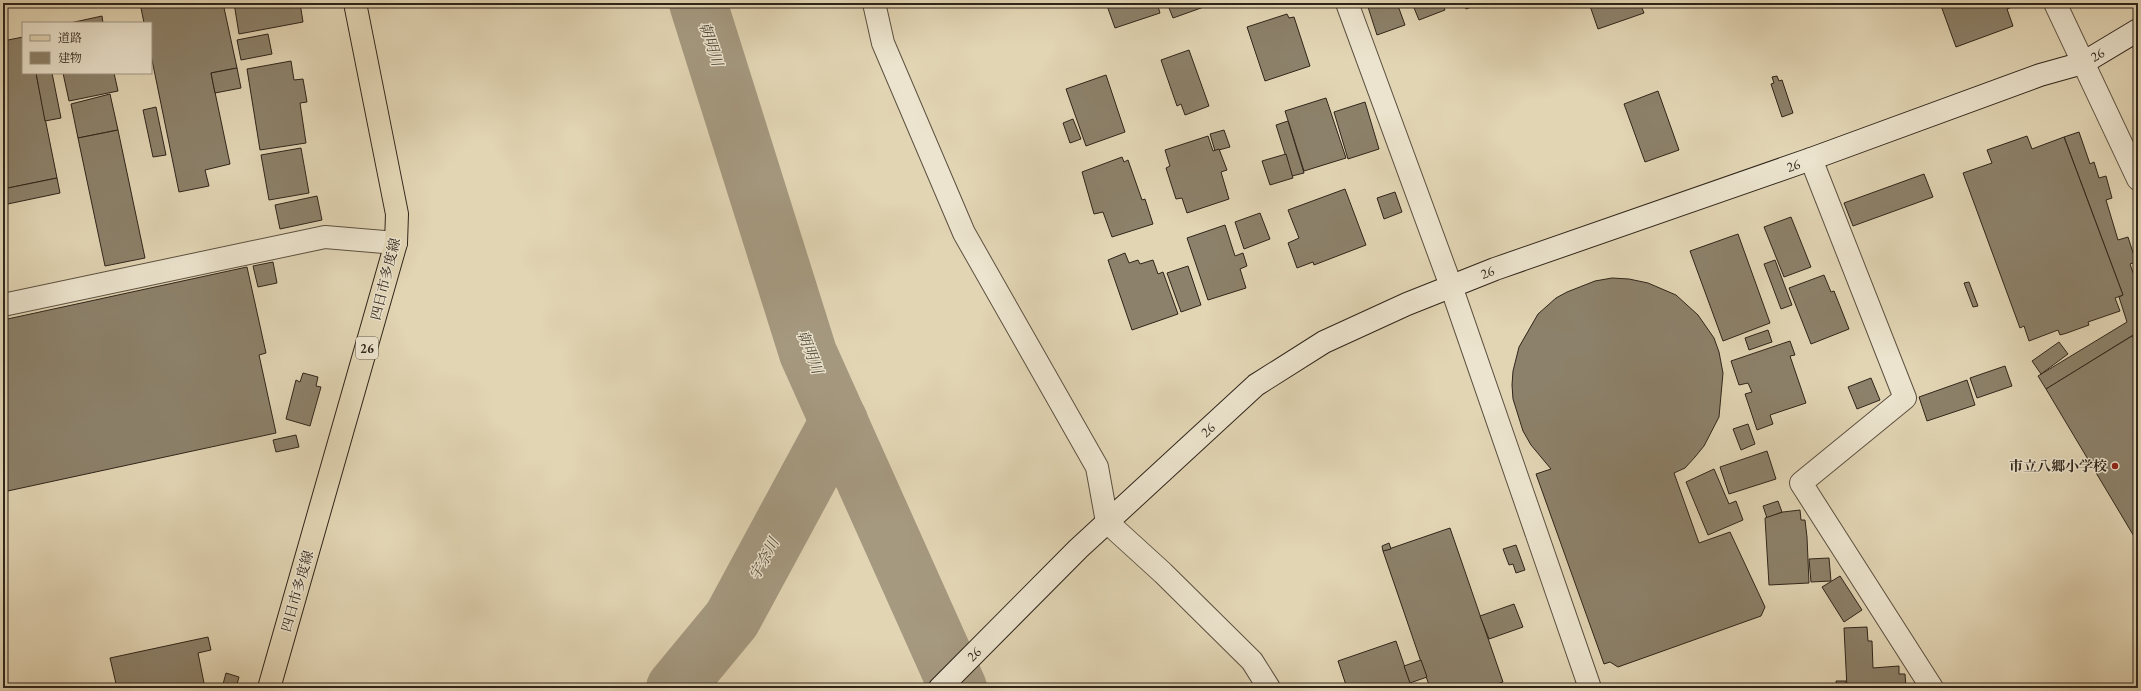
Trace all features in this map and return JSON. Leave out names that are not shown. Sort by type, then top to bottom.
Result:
[{"type":"main road","name":"四日市多度線","points":[[269,688],[396,243],[397,214],[355,3]]},
{"type":"street","points":[[874,3],[883,43],[964,233],[1097,467],[1107,522],[1163,573],[1252,661],[1269,688]]},
{"type":"street","points":[[1347,3],[1451,286],[1590,688]]},
{"type":"street","points":[[2055,3],[2138,179]]},
{"type":"street","name":"26","points":[[940,688],[1078,549],[1256,385],[1324,342],[1407,304],[1495,269],[1811,160],[2040,75],[2083,63],[2138,30]]},
{"type":"street","points":[[1811,160],[1905,398],[1801,483],[1932,688]]},
{"type":"street","points":[[3,305],[325,237],[396,243]]},
{"type":"building","points":[[140,3],[223,3],[237,68],[211,73],[230,164],[205,170],[209,186],[179,192],[152,60],[152,22],[144,22]]},
{"type":"building","points":[[234,3],[300,3],[303,22],[239,34]]},
{"type":"building","points":[[1106,3],[1157,3],[1160,13],[1115,28]]},
{"type":"building","points":[[1167,3],[1215,3],[1173,18]]},
{"type":"building","points":[[1397,3],[1405,25],[1377,35],[1367,4]]},
{"type":"building","points":[[1412,3],[1442,3],[1445,10],[1419,20]]},
{"type":"building","points":[[1464,3],[1482,3],[1466,9]]},
{"type":"building","points":[[1589,3],[1640,3],[1644,13],[1598,29]]},
{"type":"building","points":[[1940,3],[2010,3],[2012,7],[2007,9],[2013,26],[1956,47]]},
{"type":"building","points":[[1287,14],[1289,18],[1294,17],[1310,66],[1265,81],[1247,27]]},
{"type":"building","points":[[102,16],[103,22],[75,22]]},
{"type":"building","points":[[268,34],[272,54],[241,60],[237,40]]},
{"type":"building","points":[[22,37],[22,74],[36,74],[57,178],[3,189],[3,41]]},
{"type":"building","points":[[1189,50],[1209,106],[1185,115],[1181,104],[1177,106],[1161,60]]},
{"type":"building","points":[[291,61],[294,80],[303,79],[307,102],[300,103],[306,143],[260,150],[247,69]]},
{"type":"building","points":[[237,68],[241,88],[215,93],[211,73]]},
{"type":"building","points":[[36,74],[52,74],[61,118],[45,121]]},
{"type":"building","points":[[63,74],[114,74],[118,91],[69,101]]},
{"type":"building","points":[[1106,75],[1125,132],[1086,146],[1066,89]]},
{"type":"building","points":[[1777,76],[1779,81],[1782,80],[1793,113],[1782,117],[1771,84],[1774,83],[1772,77]]},
{"type":"building","points":[[1658,91],[1679,150],[1645,162],[1624,104]]},
{"type":"building","points":[[110,94],[118,130],[78,138],[71,104]]},
{"type":"building","points":[[1326,98],[1346,158],[1304,171],[1285,111]]},
{"type":"building","points":[[1365,102],[1379,149],[1348,159],[1334,112]]},
{"type":"building","points":[[156,107],[166,155],[153,157],[143,110]]},
{"type":"building","points":[[1073,119],[1081,139],[1070,143],[1063,123]]},
{"type":"building","points":[[1288,121],[1304,173],[1292,176],[1276,125]]},
{"type":"building","points":[[118,130],[145,258],[105,266],[78,138]]},
{"type":"building","points":[[1224,130],[1230,147],[1215,151],[1210,134]]},
{"type":"building","points":[[2079,132],[2090,164],[2094,162],[2099,178],[2106,176],[2112,198],[2106,200],[2118,240],[2128,237],[2136,262],[2130,264],[2138,287],[2138,332],[2046,389],[2038,376],[2127,322],[2119,297],[2123,295],[2064,137]]},
{"type":"building","points":[[1208,136],[1213,151],[1219,149],[1227,170],[1221,172],[1229,199],[1187,213],[1182,198],[1176,199],[1166,168],[1170,166],[1165,150]]},
{"type":"building","points":[[2027,136],[2032,149],[2064,137],[2123,295],[2115,298],[2120,311],[2088,322],[2089,325],[2067,333],[2060,335],[2058,330],[2029,341],[2024,326],[2020,328],[1963,173],[1992,163],[1987,150]]},
{"type":"building","points":[[301,148],[309,193],[269,200],[261,155]]},
{"type":"building","points":[[1286,154],[1293,178],[1270,185],[1262,161]]},
{"type":"building","points":[[1122,157],[1124,162],[1128,160],[1142,200],[1145,199],[1153,224],[1112,237],[1103,212],[1094,214],[1082,172]]},
{"type":"building","points":[[1924,174],[1933,197],[1853,226],[1844,203]]},
{"type":"building","points":[[57,178],[60,193],[3,205],[3,189]]},
{"type":"building","points":[[1345,189],[1366,245],[1314,265],[1313,262],[1297,268],[1288,243],[1299,238],[1288,210]]},
{"type":"building","points":[[1395,192],[1402,212],[1384,219],[1377,198]]},
{"type":"building","points":[[317,196],[322,220],[280,229],[275,205]]},
{"type":"building","points":[[1260,213],[1270,239],[1244,249],[1235,222]]},
{"type":"building","points":[[1791,217],[1811,267],[1784,277],[1764,227]]},
{"type":"building","points":[[1225,225],[1235,256],[1243,253],[1247,266],[1240,269],[1246,288],[1208,300],[1187,238]]},
{"type":"building","points":[[1738,234],[1770,323],[1723,341],[1690,251]]},
{"type":"building","points":[[1125,253],[1129,263],[1138,260],[1140,264],[1153,260],[1158,274],[1163,272],[1178,314],[1132,330],[1108,260]]},
{"type":"building","points":[[1775,260],[1792,305],[1781,309],[1764,264]]},
{"type":"building","points":[[273,262],[277,283],[258,287],[253,266]]},
{"type":"building","points":[[1188,266],[1201,305],[1181,312],[1167,273]]},
{"type":"building","points":[[247,267],[266,353],[259,355],[276,433],[3,492],[3,320]]},
{"type":"building","points":[[1824,275],[1831,292],[1834,291],[1849,329],[1811,344],[1789,288]]},
{"type":"building","points":[[1612,278],[1629,279],[1648,283],[1676,295],[1698,315],[1714,338],[1719,352],[1723,373],[1719,417],[1704,446],[1685,468],[1674,473],[1699,543],[1730,532],[1765,607],[1761,616],[1618,667],[1610,662],[1604,664],[1536,474],[1551,469],[1531,445],[1523,431],[1513,399],[1512,385],[1513,371],[1519,347],[1538,314],[1556,298],[1567,292],[1595,281]]},
{"type":"building","points":[[1969,282],[1978,306],[1973,307],[1964,283]]},
{"type":"building","points":[[1768,330],[1772,342],[1749,350],[1745,338]]},
{"type":"building","name":"市立八郷小学校","points":[[2132,336],[2138,346],[2138,543],[2046,389]]},
{"type":"building","points":[[1790,341],[1795,355],[1790,356],[1806,403],[1770,415],[1773,424],[1757,430],[1745,394],[1752,392],[1748,383],[1739,385],[1731,361]]},
{"type":"building","points":[[2059,342],[2068,354],[2041,374],[2032,361]]},
{"type":"building","points":[[2005,366],[2012,386],[1977,398],[1970,378]]},
{"type":"building","points":[[303,373],[318,377],[316,386],[321,387],[310,426],[286,419],[296,380],[300,382]]},
{"type":"building","points":[[1871,378],[1880,400],[1857,409],[1848,387]]},
{"type":"building","points":[[1967,380],[1975,405],[1927,421],[1919,397]]},
{"type":"building","points":[[1748,424],[1755,444],[1741,450],[1733,429]]},
{"type":"building","points":[[296,435],[299,447],[276,452],[273,440]]},
{"type":"building","points":[[1767,451],[1776,479],[1729,494],[1720,467]]},
{"type":"building","points":[[1714,469],[1729,504],[1736,501],[1743,520],[1708,535],[1686,482]]},
{"type":"building","points":[[1778,501],[1782,512],[1767,518],[1763,506]]},
{"type":"building","points":[[1800,510],[1801,520],[1805,520],[1809,583],[1769,585],[1765,518],[1783,512]]},
{"type":"building","points":[[1450,528],[1503,682],[1485,688],[1430,688],[1383,551]]},
{"type":"building","points":[[1389,543],[1391,549],[1383,551],[1382,546]]},
{"type":"building","points":[[1516,545],[1525,570],[1516,573],[1513,564],[1509,565],[1503,549]]},
{"type":"building","points":[[1829,558],[1831,581],[1811,582],[1809,559]]},
{"type":"building","points":[[1840,576],[1862,610],[1844,622],[1822,587]]},
{"type":"building","points":[[1514,604],[1523,627],[1489,639],[1480,616]]},
{"type":"building","points":[[1867,627],[1868,641],[1872,641],[1873,668],[1899,666],[1899,674],[1905,674],[1906,688],[1847,688],[1844,628]]},
{"type":"building","points":[[208,637],[211,650],[198,653],[205,688],[117,688],[110,658]]},
{"type":"building","points":[[1396,641],[1412,688],[1347,688],[1338,661]]},
{"type":"building","points":[[1421,660],[1427,677],[1410,683],[1404,666]]},
{"type":"building","points":[[226,673],[239,677],[236,688],[222,688]]},
{"type":"building","points":[[1836,681],[1846,681],[1846,688],[1837,688]]},
{"type":"waterway","name":"朝明川","points":[[698,3],[808,353],[958,688]]},
{"type":"waterway","name":"宇奈川","points":[[675,688],[732,619],[839,421]]},
{"type":"place","name":"市立八郷小学校","points":[[2115,466]]}]
